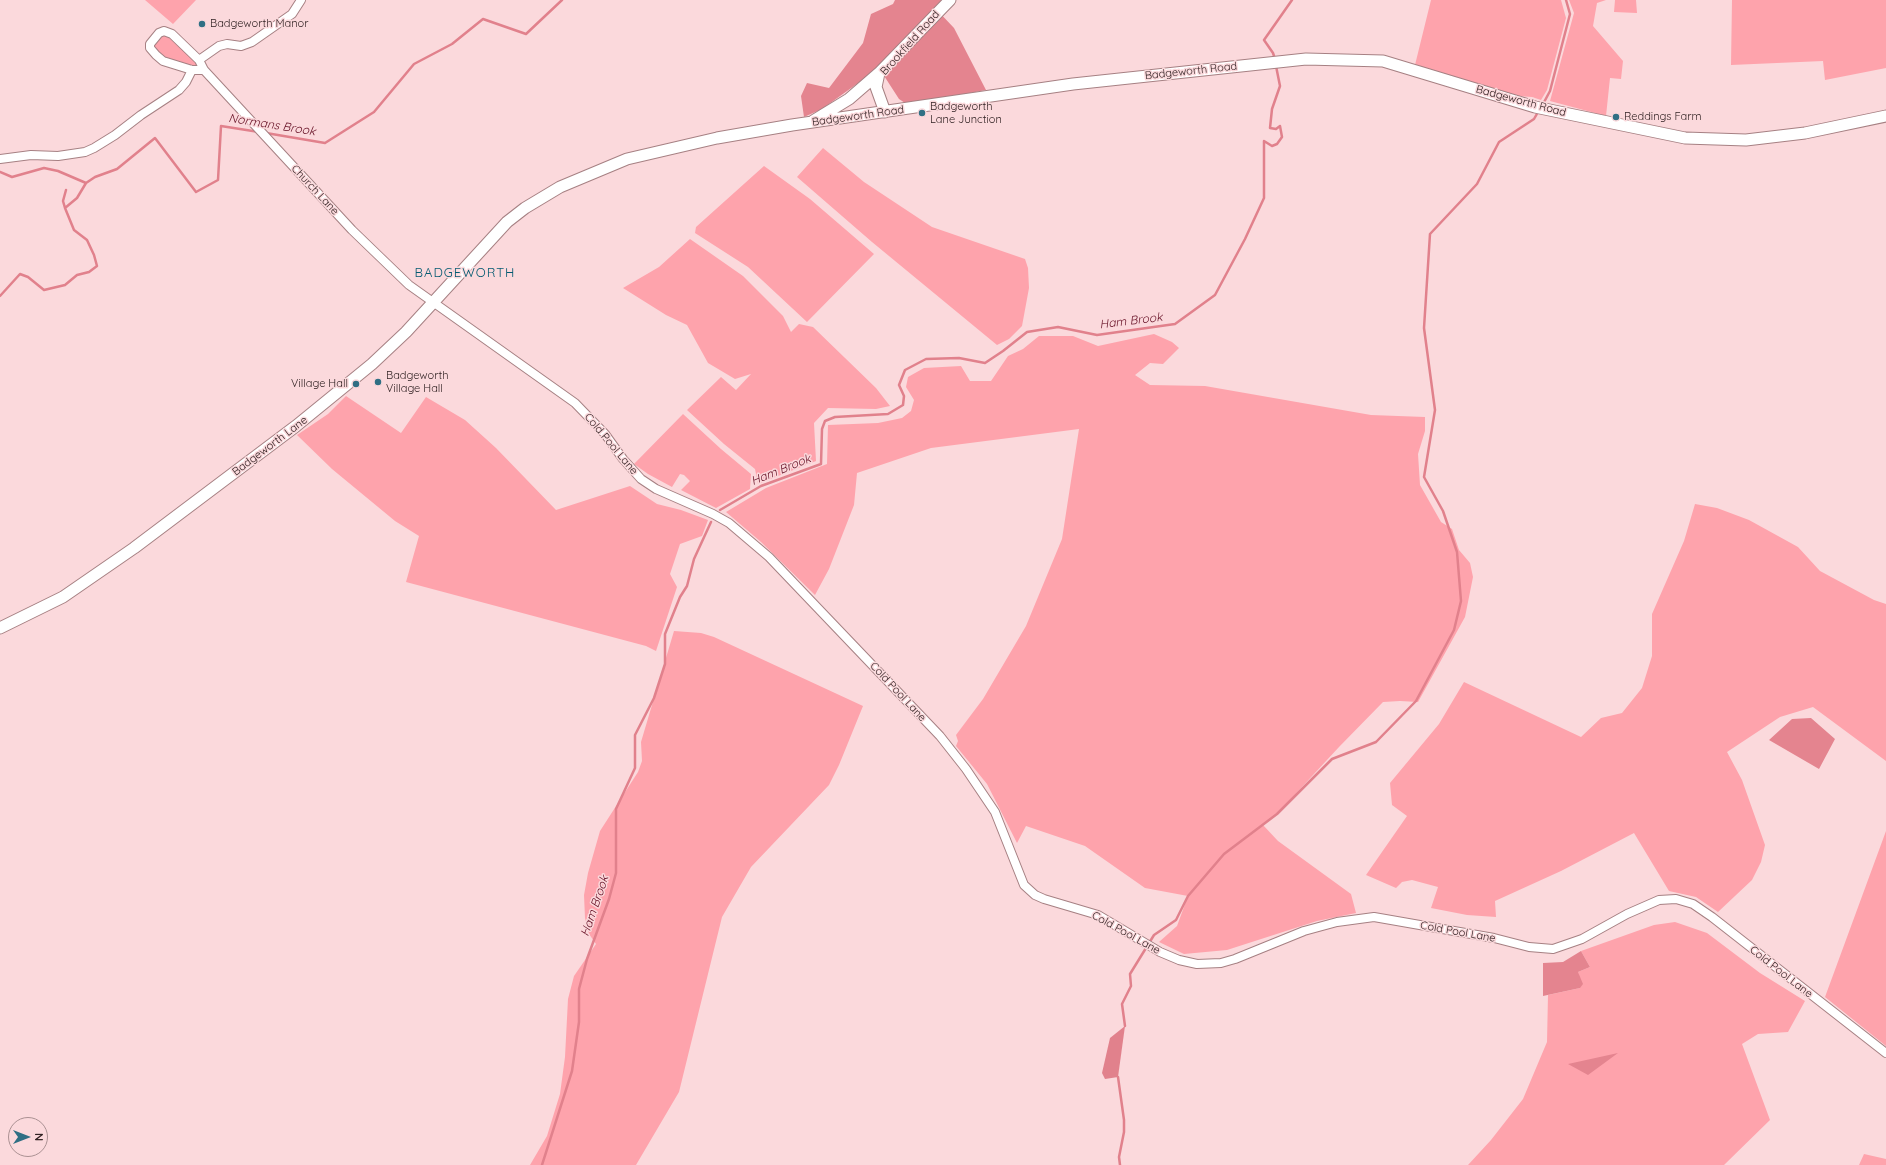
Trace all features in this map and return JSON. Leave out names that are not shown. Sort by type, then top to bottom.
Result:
[{"type":"street","points":[[199,60],[219,46],[227,44],[241,46],[252,42],[292,14],[301,0]]},
{"type":"street","name":"Brookfield Road","points":[[885,112],[876,87],[880,73],[950,0]]},
{"type":"street","name":"Church Lane","points":[[204,70],[192,70],[164,61],[150,48],[150,44],[158,32],[164,31],[172,34],[199,60],[204,70],[352,230],[409,285],[433,302]]},
{"type":"street","name":"Badgeworth Road","points":[[507,222],[525,208],[560,187],[627,158],[717,138],[1073,84],[1306,60],[1383,61],[1536,107],[1685,138],[1746,140],[1805,133],[1886,116]]},
{"type":"street","points":[[0,159],[31,155],[58,156],[85,152],[94,148],[179,90],[186,82],[192,70]]},
{"type":"street","points":[[809,123],[848,99],[880,73]]},
{"type":"street","points":[[848,99],[847,114],[856,116]]},
{"type":"street","name":"Badgeworth Lane","points":[[0,628],[63,597],[134,548],[253,459],[372,364],[406,332],[507,222]]},
{"type":"street","name":"Cold Pool Lane","points":[[433,302],[575,403],[601,429],[622,459],[642,479],[656,489],[713,514],[729,523],[769,557],[944,741],[966,769],[995,812],[1024,885],[1035,895],[1098,915],[1160,952],[1179,960],[1197,964],[1221,963],[1235,959],[1304,931],[1337,922],[1374,917],[1494,938],[1529,947],[1553,949],[1582,939],[1627,914],[1660,900],[1676,899],[1693,904],[1712,917],[1886,1053]]},
{"type":"shaded area","points":[[145,0],[196,0],[173,24]]},
{"type":"shaded area","points":[[895,0],[944,0],[936,9],[954,28],[986,90],[917,103],[905,103],[899,99],[879,68],[822,109],[804,117],[801,96],[807,83],[829,88],[863,43],[871,14],[893,4]]},
{"type":"shaded area","points":[[1431,0],[1561,0],[1566,18],[1547,90],[1541,100],[1532,97],[1518,96],[1415,65]]},
{"type":"shaded area","points":[[1569,0],[1606,0],[1597,3],[1593,26],[1623,61],[1621,79],[1610,78],[1606,116],[1550,101],[1574,13]]},
{"type":"shaded area","points":[[1615,0],[1636,0],[1637,13],[1614,12]]},
{"type":"shaded area","points":[[1732,0],[1886,0],[1886,68],[1825,80],[1823,61],[1731,65]]},
{"type":"shaded area","points":[[164,31],[204,70],[163,61],[150,48]]},
{"type":"shaded area","points":[[823,148],[864,182],[932,227],[1025,259],[1028,268],[1029,288],[1022,326],[1009,339],[997,345],[872,242],[797,177]]},
{"type":"shaded area","points":[[764,166],[810,199],[874,254],[807,322],[748,267],[695,233],[696,227]]},
{"type":"shaded area","points":[[690,239],[743,276],[783,316],[791,332],[799,324],[813,327],[876,388],[890,406],[876,409],[828,408],[814,423],[816,461],[758,484],[755,469],[724,444],[687,410],[721,377],[736,390],[751,374],[735,379],[708,363],[687,325],[666,315],[623,288],[659,267]]},
{"type":"shaded area","points":[[1154,334],[1172,342],[1179,348],[1163,364],[1150,363],[1135,375],[1150,385],[1205,386],[1371,415],[1425,417],[1425,431],[1418,454],[1420,485],[1441,522],[1452,529],[1459,550],[1470,563],[1473,577],[1465,617],[1418,702],[1383,702],[1277,814],[1263,825],[1278,841],[1351,894],[1356,913],[1317,921],[1227,950],[1184,954],[1159,942],[1177,926],[1188,896],[1145,888],[1085,846],[1026,826],[1017,843],[987,784],[956,746],[958,741],[956,735],[983,699],[1026,626],[1062,539],[1079,429],[931,448],[857,473],[854,505],[829,569],[815,595],[761,542],[726,512],[766,488],[827,464],[828,425],[878,423],[902,418],[911,411],[914,400],[906,387],[908,377],[924,368],[961,366],[970,381],[991,381],[1008,356],[1023,349],[1039,336],[1073,336],[1098,346]]},
{"type":"shaded area","points":[[346,396],[401,433],[426,397],[465,420],[496,448],[556,510],[630,486],[657,504],[681,510],[708,520],[702,536],[680,544],[670,574],[677,587],[656,651],[646,646],[406,582],[419,536],[395,521],[332,469],[297,435],[328,414]]},
{"type":"shaded area","points":[[683,414],[751,474],[750,489],[716,508],[681,490],[690,481],[684,475],[680,474],[672,487],[648,474],[634,464]]},
{"type":"shaded area","points":[[1695,504],[1717,508],[1749,520],[1798,547],[1820,571],[1874,600],[1886,604],[1886,761],[1813,707],[1780,717],[1727,752],[1742,780],[1765,845],[1761,862],[1752,880],[1718,912],[1696,897],[1669,891],[1634,833],[1561,871],[1495,901],[1496,917],[1467,915],[1431,908],[1438,887],[1412,880],[1402,882],[1396,888],[1366,875],[1407,816],[1392,805],[1390,783],[1439,724],[1464,682],[1581,737],[1601,718],[1622,713],[1642,688],[1652,656],[1652,614],[1684,541]]},
{"type":"shaded area","points":[[674,631],[701,633],[714,637],[863,706],[839,765],[829,785],[751,867],[722,917],[679,1092],[636,1165],[530,1165],[547,1136],[560,1094],[565,1057],[568,999],[574,976],[596,944],[589,934],[585,918],[584,895],[588,873],[600,831],[638,772],[642,761],[641,742]]},
{"type":"shaded area","points":[[1811,718],[1835,739],[1819,769],[1769,740],[1792,719]]},
{"type":"shaded area","points":[[1886,831],[1886,1046],[1825,997]]},
{"type":"shaded area","points":[[1675,922],[1707,933],[1760,973],[1805,1001],[1788,1032],[1758,1034],[1742,1044],[1770,1120],[1724,1165],[1468,1165],[1491,1140],[1523,1099],[1547,1042],[1548,995],[1580,988],[1578,972],[1590,967],[1581,951],[1654,925]]},
{"type":"shaded area","points":[[1581,951],[1590,967],[1578,972],[1583,984],[1580,988],[1543,996],[1543,963],[1563,962]]},
{"type":"shaded area","points":[[1125,1026],[1118,1077],[1105,1079],[1102,1073],[1110,1038]]},
{"type":"shaded area","points":[[1618,1053],[1588,1075],[1568,1064]]},
{"type":"shaded area","points":[[1864,1154],[1886,1159],[1886,1165],[1859,1165]]},
{"type":"waterway","name":"Normans Brook","points":[[266,133],[325,143],[374,112],[414,64],[452,44],[483,19],[526,34],[562,0]]},
{"type":"waterway","name":"Ham Brook","points":[[1275,59],[1273,53],[1264,40],[1292,0]]},
{"type":"waterway","points":[[1542,106],[1550,91],[1570,14],[1566,0]]},
{"type":"waterway","name":"Ham Brook","points":[[720,510],[761,486],[821,464],[822,429],[825,421],[835,417],[888,414],[903,405],[904,396],[899,385],[905,370],[926,359],[959,358],[985,363],[1027,332],[1058,327],[1097,335],[1175,324],[1215,295],[1245,239],[1264,198],[1264,141],[1272,146],[1277,144],[1282,137],[1280,126],[1276,129],[1270,128],[1272,109],[1280,86],[1276,66]]},
{"type":"waterway","points":[[1125,1026],[1122,1004],[1131,986],[1130,974],[1154,935],[1176,920],[1188,896],[1224,854],[1277,814],[1332,759],[1376,742],[1416,701],[1454,630],[1461,601],[1457,552],[1443,511],[1424,477],[1435,410],[1424,328],[1430,234],[1477,184],[1499,142],[1534,119],[1538,112]]},
{"type":"waterway","name":"Normans Brook","points":[[0,296],[20,274],[28,277],[44,290],[65,285],[77,275],[89,272],[97,266],[87,240],[74,230],[65,208],[77,198],[86,183],[95,177],[117,169],[155,138],[196,192],[218,180],[221,126],[259,132]]},
{"type":"waterway","points":[[0,172],[12,177],[44,168],[58,171],[86,183]]},
{"type":"waterway","points":[[65,208],[63,201],[66,190]]},
{"type":"waterway","name":"Ham Brook","points":[[542,1165],[572,1071],[579,1022],[579,989],[587,959],[609,899],[616,873],[616,809],[635,768],[635,735],[654,698],[665,664],[665,634],[680,597],[687,586],[694,559],[711,522]]},
{"type":"waterway","points":[[1118,1077],[1124,1120],[1124,1132],[1119,1157],[1120,1165]]},
{"type":"place","name":"Badgeworth Manor","points":[[202,24]]},
{"type":"place","name":"Badgeworth Lane Junction","points":[[922,113]]},
{"type":"place","name":"Reddings Farm","points":[[1616,117]]},
{"type":"place","name":"Badgeworth Village Hall","points":[[378,382]]},
{"type":"place","name":"Village Hall","points":[[356,384]]},
{"type":"district","name":"BADGEWORTH","points":[[465,273]]}]
